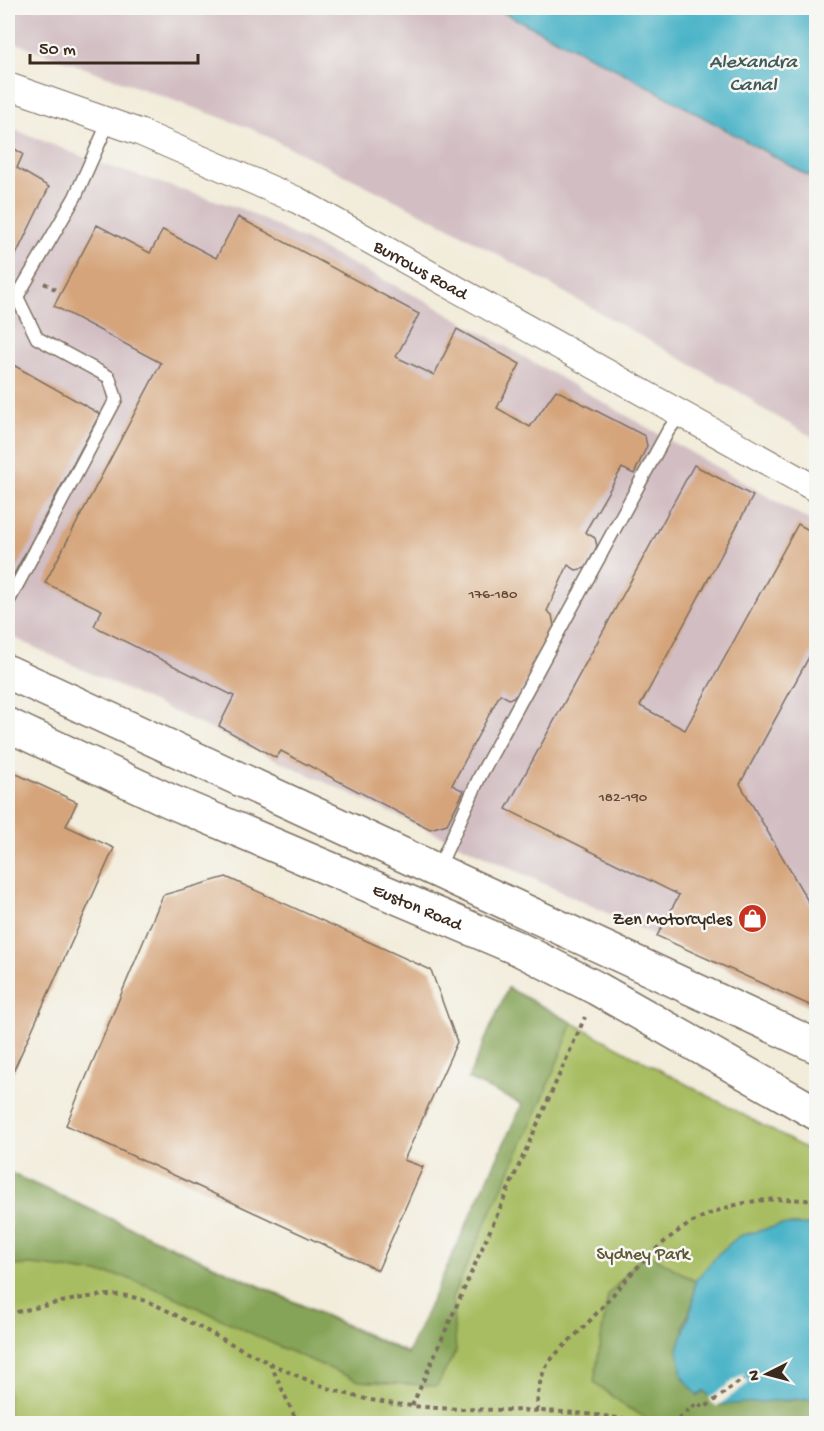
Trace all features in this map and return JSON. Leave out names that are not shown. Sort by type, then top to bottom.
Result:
[{"type":"main road","name":"Euston Road","points":[[8,672],[816,1046]]},
{"type":"main road","name":"Euston Road","points":[[8,725],[170,801],[519,949],[596,988],[816,1113]]},
{"type":"street","name":"Burrows Road","points":[[8,86],[109,121],[297,200],[816,489]]},
{"type":"lane","points":[[8,602],[116,399],[109,377],[37,338],[12,300],[75,197],[109,121]]},
{"type":"lane","points":[[437,872],[480,776],[668,431],[680,415]]},
{"type":"path","points":[[412,1406],[585,1017]]},
{"type":"path","points":[[537,1412],[537,1396],[546,1367],[635,1270],[669,1239],[702,1217],[731,1205],[755,1200],[786,1198],[816,1201]]},
{"type":"path","points":[[8,1314],[120,1295],[147,1302],[334,1391],[374,1401],[412,1406],[585,1412],[628,1420],[632,1424]]},
{"type":"path","points":[[270,1362],[297,1424]]},
{"type":"path","points":[[671,1424],[698,1403],[704,1408],[743,1379]]},
{"type":"shaded area","points":[[8,8],[494,8],[622,72],[816,180],[816,439],[756,405],[750,398],[449,227],[252,129],[8,40]]},
{"type":"shaded area","points":[[8,127],[98,163],[242,209],[426,301],[816,524],[816,1010],[8,635]]},
{"type":"green space","name":"Sydney Park","points":[[508,988],[816,1154],[816,1423],[8,1424],[8,1172],[408,1353],[522,1104],[468,1079]]},
{"type":"green space","points":[[508,988],[573,1023],[542,1100],[452,1298],[456,1351],[437,1386],[359,1381],[282,1348],[167,1293],[122,1276],[32,1265],[8,1266],[8,1172],[407,1354],[522,1104],[468,1079]]},
{"type":"green space","points":[[646,1252],[695,1281],[693,1303],[683,1326],[698,1396],[704,1391],[712,1396],[785,1401],[816,1398],[816,1423],[656,1423],[628,1408],[594,1382],[608,1295]]},
{"type":"water","name":"Alexandra Canal","points":[[494,8],[816,8],[816,180],[622,72]]},
{"type":"water","points":[[781,1225],[816,1225],[816,1398],[719,1405],[704,1391],[698,1396],[682,1376],[678,1349],[693,1303],[695,1281],[718,1254],[739,1236]]},
{"type":"pier","points":[[743,1374],[749,1383],[716,1407],[709,1398]]},
{"type":"building","points":[[8,145],[23,154],[17,168],[49,187],[8,271]]},
{"type":"building","points":[[238,217],[419,314],[396,357],[434,375],[457,329],[520,364],[497,408],[530,427],[556,390],[645,436],[647,446],[634,474],[622,468],[585,532],[595,538],[597,546],[586,568],[576,570],[568,565],[547,611],[552,615],[554,626],[519,694],[509,699],[500,694],[452,785],[464,791],[447,824],[430,829],[281,751],[276,758],[219,726],[234,696],[94,626],[102,610],[45,583],[161,363],[54,306],[97,225],[150,253],[163,230],[216,258]]},
{"type":"building","points":[[8,362],[100,414],[8,585]]},
{"type":"building","points":[[694,465],[753,496],[640,706],[685,730],[798,524],[816,534],[816,644],[740,784],[816,915],[816,1008],[657,936],[679,895],[506,809]]},
{"type":"building","points":[[8,770],[77,802],[66,826],[114,848],[8,1083]]},
{"type":"building","points":[[226,877],[431,970],[457,1042],[404,1160],[423,1167],[378,1270],[66,1125],[163,895]]},
{"type":"place","name":"Zen Motorcycles","points":[[753,918]]}]
